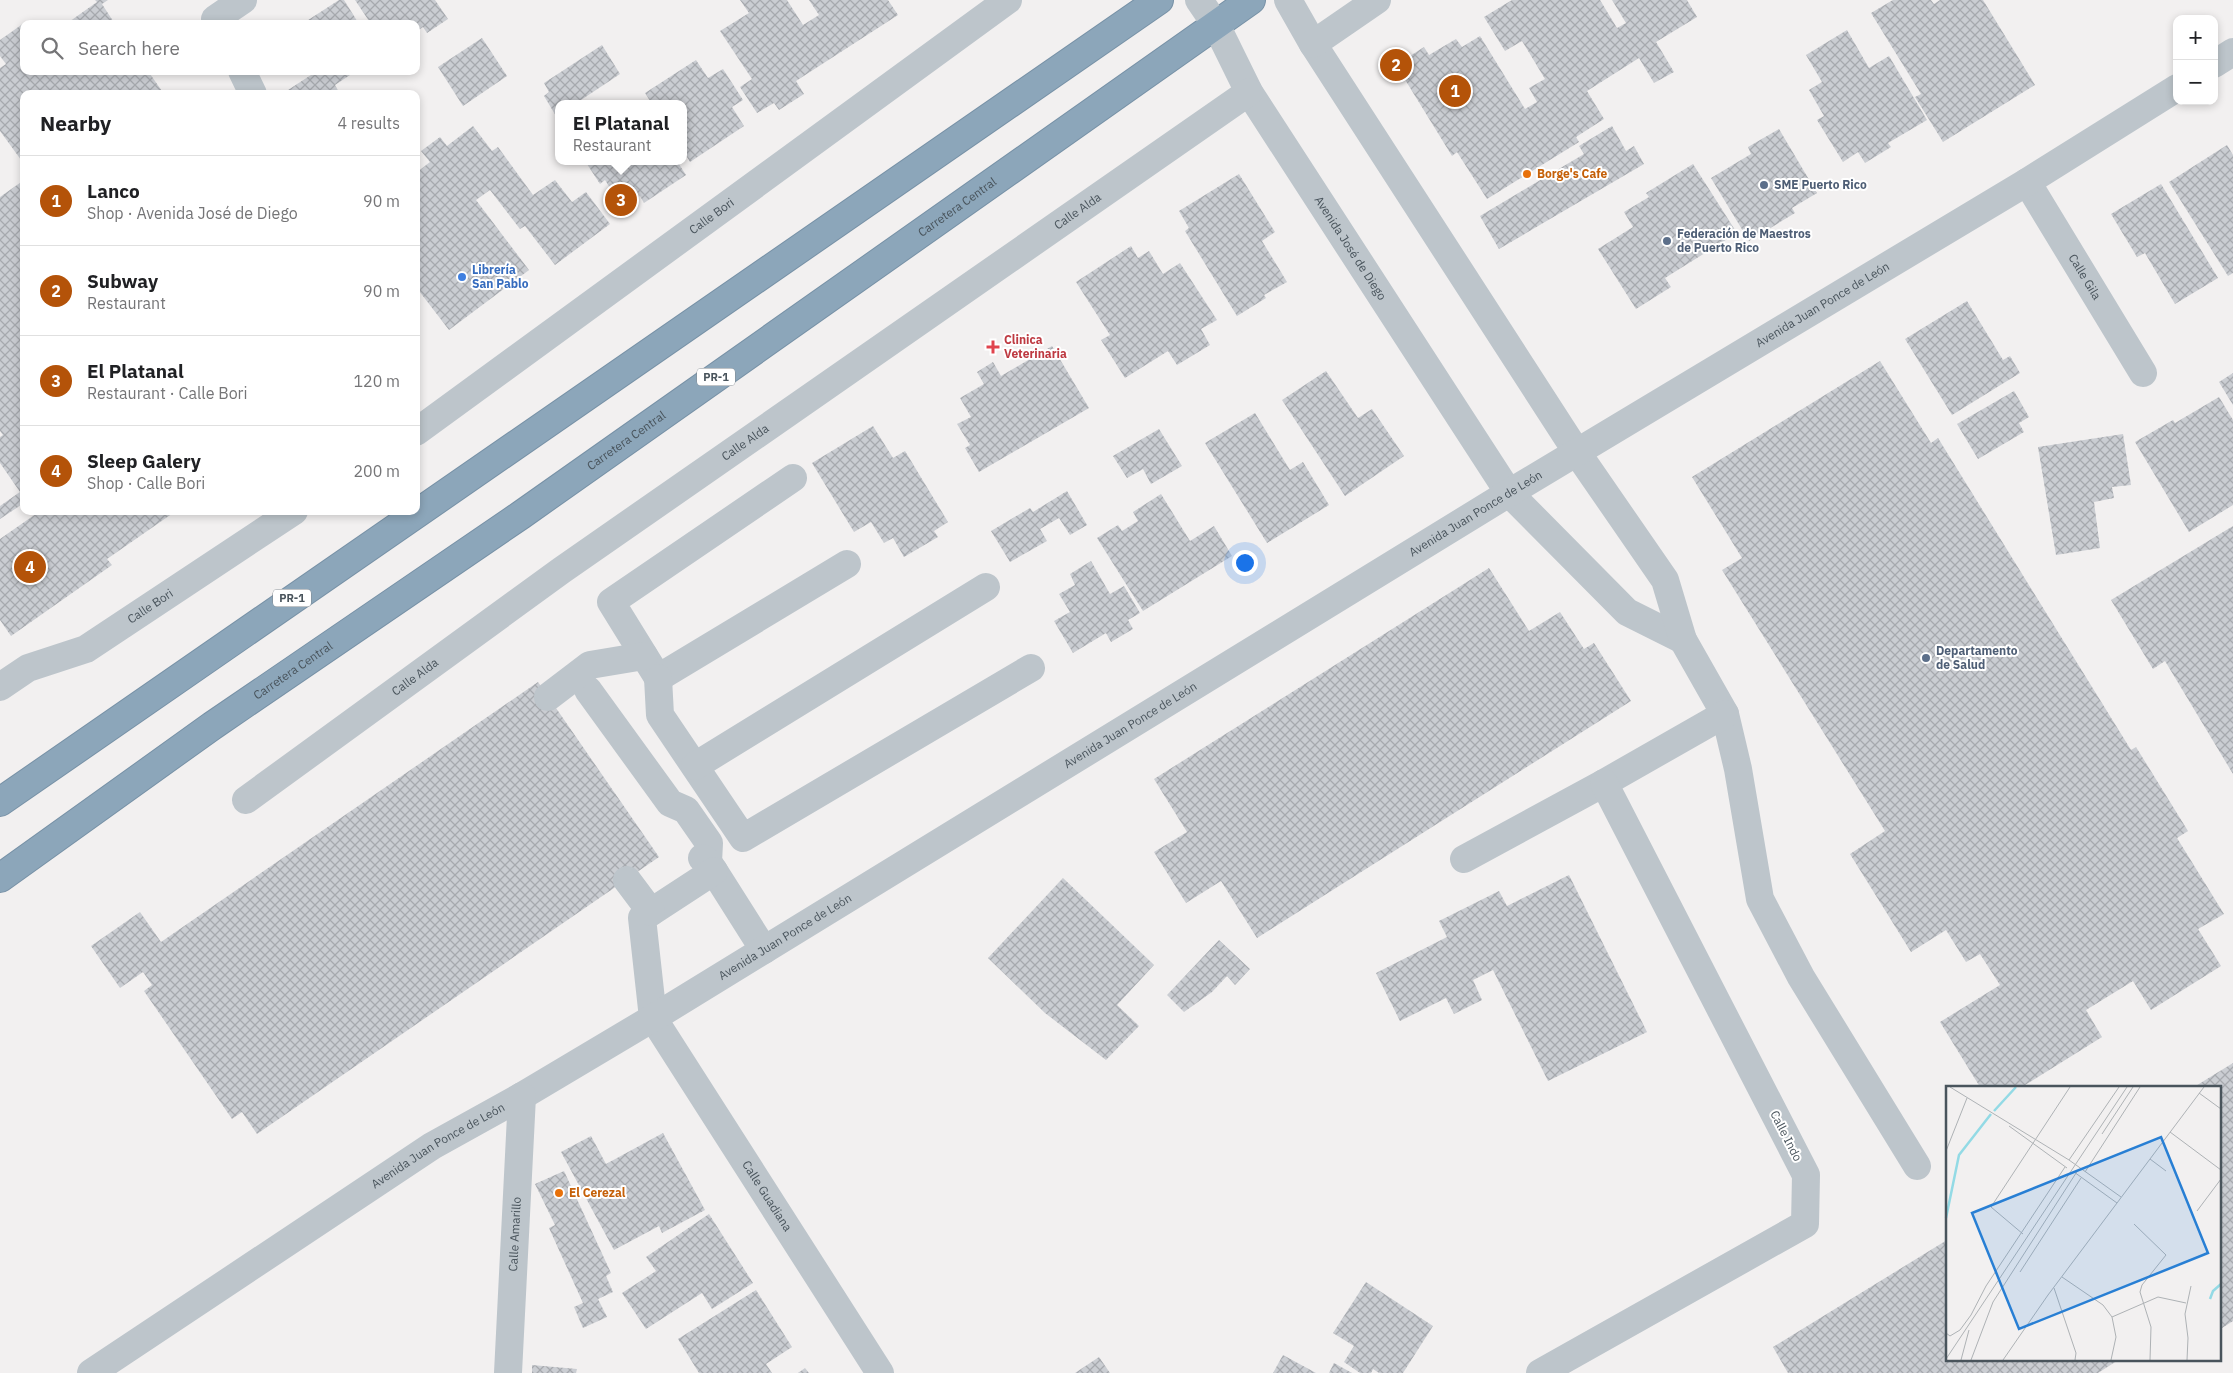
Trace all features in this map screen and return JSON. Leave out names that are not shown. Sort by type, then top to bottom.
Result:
[{"type":"highway","name":"PR-1","points":[[420,511],[1159,0]]},
{"type":"highway","name":"Carretera Central","points":[[0,878],[212,726],[521,515],[1251,0]]},
{"type":"highway","name":"PR-1","points":[[0,802],[415,515]]},
{"type":"street","points":[[213,14],[243,0]]},
{"type":"street","name":"Calle Bori","points":[[420,422],[1008,0]]},
{"type":"street","name":"Avenida José de Diego","points":[[1200,0],[1216,25],[1249,92],[1509,494],[1627,612],[1683,640]]},
{"type":"street","points":[[1288,0],[1313,44],[1578,454],[1665,580],[1683,640],[1725,714],[1738,768],[1760,899],[1801,977],[1917,1166]]},
{"type":"street","points":[[1313,44],[1377,0]]},
{"type":"street","points":[[2218,61],[2233,52]]},
{"type":"street","points":[[244,75],[251,90]]},
{"type":"street","name":"Avenida Juan Ponce de León","points":[[91,1373],[432,1146],[522,1096],[653,1018],[1509,494],[2027,182],[2173,91]]},
{"type":"street","name":"Calle Alda","points":[[246,800],[562,570],[1249,92]]},
{"type":"street","name":"Calle Gila","points":[[2027,182],[2143,373]]},
{"type":"street","points":[[793,478],[611,602],[651,667],[660,715],[743,838],[1031,668]]},
{"type":"street","name":"Calle Bori","points":[[0,687],[28,668],[86,649],[288,515]]},
{"type":"street","points":[[548,697],[590,665],[651,667],[847,564]]},
{"type":"street","points":[[695,766],[986,587]]},
{"type":"street","points":[[588,690],[670,803],[670,819],[693,853],[711,866],[764,950]]},
{"type":"street","points":[[1464,859],[1604,783],[1725,714]]},
{"type":"street","name":"Calle Indo","points":[[1540,1373],[1805,1224],[1806,1175],[1604,783]]},
{"type":"street","points":[[653,1018],[642,918],[711,866]]},
{"type":"street","points":[[627,880],[651,912]]},
{"type":"street","name":"Calle Guadiana","points":[[653,1018],[880,1373]]},
{"type":"street","name":"Calle Amarillo","points":[[508,1373],[522,1096]]},
{"type":"building","points":[[95,0],[108,0],[102,4],[112,20],[72,20],[97,2]]},
{"type":"building","points":[[339,0],[344,0],[356,20],[308,20]]},
{"type":"building","points":[[355,0],[435,0],[448,19],[427,33],[423,27],[420,29],[420,20],[368,20]]},
{"type":"building","points":[[740,0],[787,0],[803,25],[819,15],[809,0],[888,0],[898,15],[796,81],[804,94],[779,110],[774,103],[757,113],[740,87],[752,79],[720,31],[749,13]]},
{"type":"building","points":[[1512,0],[1600,0],[1617,28],[1626,23],[1612,0],[1687,0],[1697,17],[1656,42],[1674,72],[1654,83],[1639,58],[1587,91],[1604,119],[1576,137],[1579,142],[1487,199],[1457,152],[1452,156],[1396,65],[1424,47],[1429,55],[1456,39],[1462,47],[1480,36],[1525,109],[1537,102],[1529,88],[1545,79],[1522,41],[1505,51],[1484,17]]},
{"type":"building","points":[[1893,0],[1931,0],[1934,4],[1940,0],[1983,0],[2035,85],[1943,142],[1915,97],[1921,94],[1871,13]]},
{"type":"building","points":[[20,26],[20,75],[151,75],[161,90],[20,90],[20,158],[0,131],[0,68],[6,64],[0,56],[0,40]]},
{"type":"building","points":[[1847,30],[1869,68],[1889,56],[1927,120],[1888,143],[1891,147],[1865,163],[1858,152],[1843,162],[1817,120],[1824,116],[1809,90],[1822,82],[1806,55]]},
{"type":"building","points":[[482,38],[507,76],[463,106],[438,67]]},
{"type":"building","points":[[602,45],[620,74],[581,100],[555,100],[555,114],[544,96],[549,92],[544,83]]},
{"type":"building","points":[[696,60],[708,78],[723,69],[743,100],[732,107],[744,126],[690,162],[687,157],[687,100],[649,100],[645,93]]},
{"type":"building","points":[[311,75],[350,75],[335,85],[338,90],[288,90]]},
{"type":"building","points":[[473,126],[492,151],[498,147],[533,195],[555,180],[572,202],[586,192],[610,224],[555,265],[525,226],[520,229],[490,190],[476,200],[529,270],[449,330],[420,292],[420,170],[430,162],[421,151],[440,137],[447,146]]},
{"type":"building","points":[[1612,126],[1626,151],[1634,146],[1644,164],[1499,249],[1480,216],[1584,154],[1579,146]]},
{"type":"building","name":"SME Puerto Rico","points":[[1779,129],[1817,193],[1792,208],[1795,213],[1749,241],[1711,178],[1751,154],[1748,147]]},
{"type":"building","points":[[2227,145],[2233,155],[2233,273],[2228,276],[2169,182]]},
{"type":"building","name":"Federación de Maestros de Puerto Rico","points":[[1693,164],[1737,233],[1665,278],[1671,287],[1636,309],[1598,249],[1633,227],[1624,212],[1649,197],[1646,193]]},
{"type":"building","points":[[588,165],[680,165],[686,175],[644,203],[640,196],[622,207],[605,180],[600,184]]},
{"type":"building","points":[[1239,174],[1275,232],[1262,241],[1287,282],[1264,295],[1266,298],[1237,316],[1185,231],[1189,228],[1179,211]]},
{"type":"building","points":[[20,183],[20,492],[0,463],[0,437],[3,435],[0,431],[0,197]]},
{"type":"building","points":[[2161,184],[2218,278],[2175,304],[2145,253],[2137,257],[2111,214]]},
{"type":"building","points":[[1131,246],[1138,258],[1149,251],[1163,274],[1180,263],[1217,320],[1201,329],[1210,345],[1177,365],[1168,351],[1125,378],[1101,340],[1110,335],[1076,282]]},
{"type":"building","points":[[1967,301],[2003,360],[2010,356],[2020,373],[1952,415],[1905,339]]},
{"type":"building","points":[[1052,346],[1089,408],[979,472],[965,448],[970,445],[957,424],[971,417],[960,398],[984,384],[977,372],[993,362],[1001,376]]},
{"type":"building","name":"Departamento de Salud","points":[[1880,361],[1931,443],[1938,438],[2131,750],[2136,747],[2188,831],[2177,838],[2224,914],[2198,929],[2221,966],[2151,1010],[2133,981],[2086,1010],[2102,1037],[2024,1086],[1979,1086],[1940,1022],[2000,985],[1980,954],[1966,962],[1946,930],[1911,952],[1850,854],[1885,831],[1722,570],[1742,558],[1692,477]]},
{"type":"building","points":[[1326,371],[1358,418],[1372,409],[1404,456],[1345,496],[1282,400]]},
{"type":"building","points":[[2233,373],[2233,405],[2219,382]]},
{"type":"building","points":[[2014,391],[2029,417],[2019,423],[2024,432],[1978,459],[1957,424]]},
{"type":"building","points":[[2219,397],[2233,420],[2233,505],[2189,532],[2135,442],[2173,420],[2175,423]]},
{"type":"building","points":[[1255,413],[1290,470],[1303,462],[1329,505],[1267,543],[1205,443]]},
{"type":"building","points":[[873,426],[893,458],[905,451],[948,522],[934,531],[938,537],[904,557],[893,538],[884,543],[871,522],[854,532],[812,463]]},
{"type":"building","points":[[1159,429],[1182,466],[1151,484],[1143,469],[1127,478],[1113,456]]},
{"type":"building","points":[[2123,434],[2131,485],[2112,487],[2114,498],[2094,502],[2100,548],[2056,555],[2038,447]]},
{"type":"building","points":[[1067,491],[1087,525],[1070,535],[1059,518],[1040,529],[1047,541],[1010,562],[991,531],[1030,508],[1033,512]]},
{"type":"building","points":[[20,492],[20,506],[0,519],[0,506]]},
{"type":"building","points":[[1161,494],[1190,541],[1214,526],[1232,556],[1143,611],[1097,538],[1118,525],[1122,531],[1138,521],[1133,512]]},
{"type":"building","points":[[34,515],[170,515],[107,559],[112,565],[11,636],[0,620],[0,539]]},
{"type":"building","points":[[2233,526],[2233,774],[2165,661],[2153,669],[2111,600]]},
{"type":"building","points":[[1091,561],[1110,594],[1124,586],[1140,613],[1128,620],[1133,629],[1111,642],[1106,633],[1073,653],[1054,621],[1070,612],[1059,594],[1075,585],[1070,574]]},
{"type":"building","points":[[1489,568],[1529,631],[1560,612],[1584,649],[1594,643],[1631,701],[1257,938],[1221,881],[1186,903],[1154,852],[1187,832],[1154,779]]},
{"type":"building","points":[[538,682],[659,857],[257,1134],[242,1112],[232,1119],[144,991],[152,985],[143,972],[120,988],[91,946],[140,912],[161,942]]},
{"type":"building","points":[[1569,875],[1647,1032],[1548,1081],[1493,970],[1473,980],[1482,1000],[1454,1014],[1446,998],[1400,1021],[1376,973],[1447,937],[1439,921],[1499,891],[1507,906]]},
{"type":"building","points":[[1063,878],[1154,965],[1117,1005],[1139,1026],[1106,1060],[1045,1013],[988,958]]},
{"type":"building","points":[[1219,940],[1250,969],[1235,985],[1227,976],[1212,992],[1184,1012],[1167,995]]},
{"type":"building","points":[[2233,1063],[2233,1321],[2220,1329],[2220,1086],[2196,1086]]},
{"type":"building","points":[[663,1133],[705,1210],[662,1233],[659,1226],[614,1250],[561,1152],[591,1136],[606,1164]]},
{"type":"building","points":[[564,1171],[611,1273],[606,1276],[613,1292],[598,1299],[607,1317],[583,1328],[574,1307],[583,1303],[549,1228],[555,1225],[535,1184]]},
{"type":"building","points":[[709,1214],[753,1283],[712,1309],[702,1293],[646,1329],[622,1293],[656,1271],[646,1257]]},
{"type":"building","points":[[1946,1241],[1946,1360],[2118,1360],[2098,1373],[1788,1373],[1773,1347]]},
{"type":"building","points":[[1366,1282],[1433,1326],[1403,1373],[1379,1373],[1373,1369],[1371,1373],[1360,1373],[1344,1362],[1354,1346],[1333,1333]]},
{"type":"building","points":[[756,1290],[792,1347],[766,1364],[772,1373],[699,1373],[678,1339]]},
{"type":"building","points":[[1283,1355],[1316,1373],[1273,1373]]},
{"type":"building","points":[[1099,1357],[1110,1373],[1075,1373]]},
{"type":"building","points":[[1334,1363],[1352,1373],[1329,1373]]},
{"type":"building","points":[[532,1365],[577,1369],[576,1373],[532,1373]]},
{"type":"building","points":[[805,1368],[809,1373],[798,1373]]},
{"type":"place","name":"Subway","points":[[1396,65]]},
{"type":"place","name":"Lanco","points":[[1455,91]]},
{"type":"place","name":"Borge's Cafe","points":[[1527,174]]},
{"type":"place","name":"SME Puerto Rico","points":[[1764,185]]},
{"type":"place","name":"El Platanal","points":[[621,200]]},
{"type":"place","name":"Federación de Maestros de Puerto Rico","points":[[1667,241]]},
{"type":"place","name":"Librería San Pablo","points":[[462,277]]},
{"type":"place","name":"Clinica Veterinaria","points":[[993,347]]},
{"type":"place","name":"Sleep Galery","points":[[30,567]]},
{"type":"place","name":"Departamento de Salud","points":[[1926,658]]},
{"type":"place","name":"El Cerezal","points":[[559,1193]]}]
